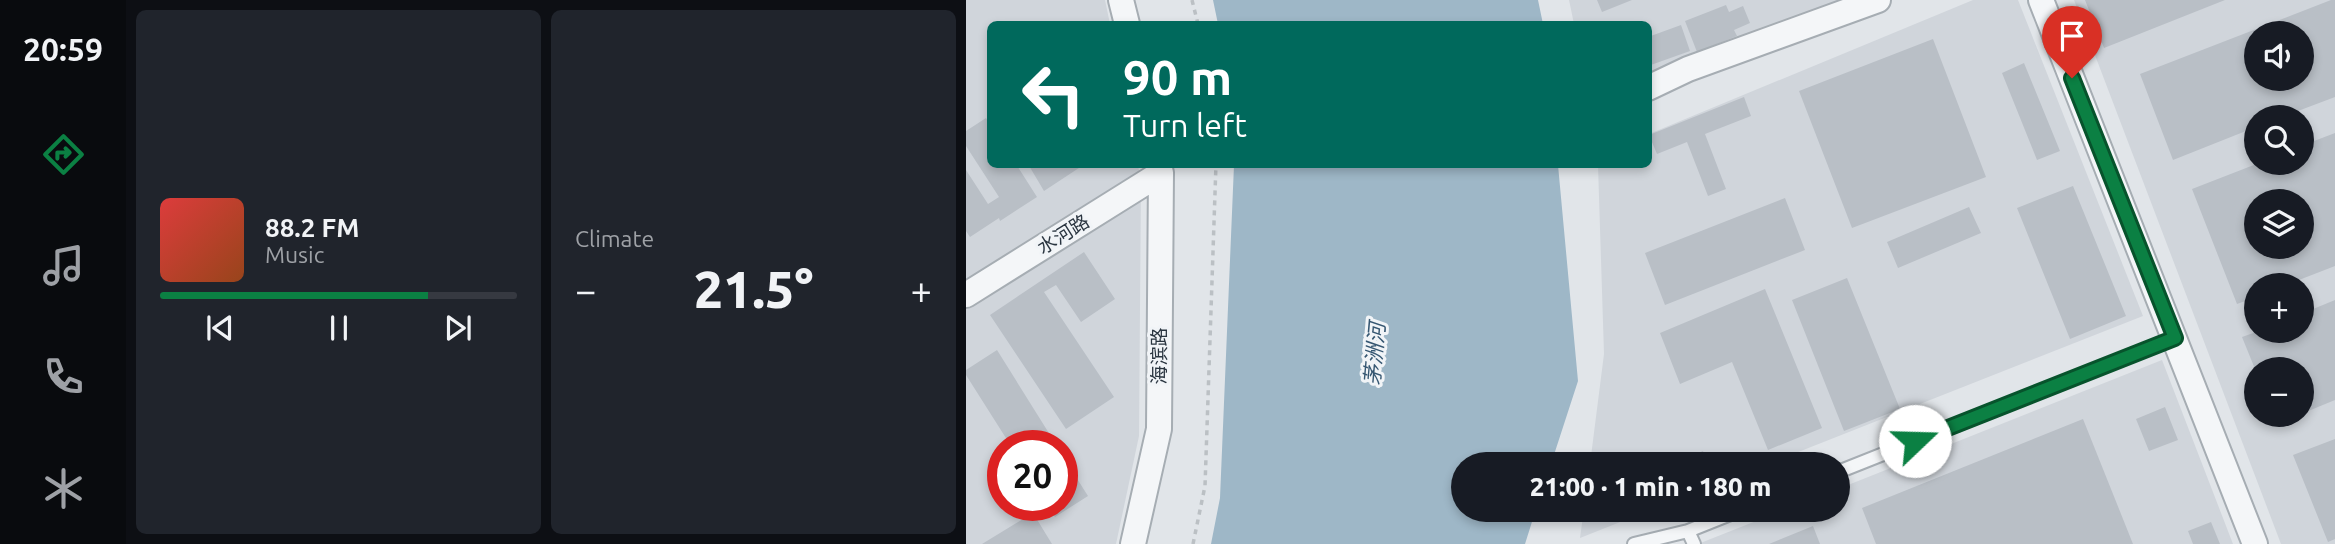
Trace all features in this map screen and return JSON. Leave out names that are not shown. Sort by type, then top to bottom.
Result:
[{"type":"street","points":[[1121,0],[1126,21]]},
{"type":"street","points":[[1652,86],[1688,69],[1878,0]]},
{"type":"street","points":[[2041,0],[2255,544]]},
{"type":"street","name":"水河路","points":[[966,295],[1160,169]]},
{"type":"street","name":"海滨路","points":[[1133,544],[1159,429],[1160,169]]},
{"type":"lane","points":[[1850,467],[2175,338]]},
{"type":"lane","points":[[1634,544],[1688,531],[1710,522]]},
{"type":"lane","points":[[1688,531],[1694,544]]},
{"type":"path","points":[[1192,0],[1197,21]]},
{"type":"path","points":[[1193,544],[1205,486],[1216,168]]},
{"type":"shaded area","points":[[966,0],[1105,0],[1109,21],[987,21],[987,168],[1139,168],[1141,182],[1139,436],[1116,544],[966,544]]},
{"type":"shaded area","points":[[1569,0],[1861,0],[1652,82],[1652,21],[1573,21]]},
{"type":"shaded area","points":[[1973,0],[2018,0],[2143,316],[1798,452],[1592,452],[1604,354],[1598,168],[1652,168],[1652,133]]},
{"type":"shaded area","points":[[2074,0],[2335,0],[2335,544],[2281,544]]},
{"type":"shaded area","points":[[2162,360],[2233,544],[1698,544],[1753,522],[1850,522],[1850,484]]},
{"type":"shaded area","points":[[1582,522],[1620,522],[1580,538]]},
{"type":"water","points":[[1213,0],[1538,0],[1542,21],[1217,21]]},
{"type":"water","name":"茅洲河","points":[[1234,168],[1558,168],[1578,381],[1555,452],[1451,452],[1451,522],[1532,522],[1525,544],[1211,544],[1220,498]]},
{"type":"building","points":[[1597,0],[1632,0],[1602,12]]},
{"type":"building","points":[[2085,0],[2225,0],[2104,48]]},
{"type":"building","points":[[2335,0],[2335,97],[2314,105],[2244,105],[2244,132],[2173,160],[2140,74],[2244,34],[2244,91],[2314,91],[2314,21],[2277,21]]},
{"type":"building","points":[[1726,5],[1729,12],[1743,6],[1750,23],[1734,30],[1737,36],[1697,52],[1685,21]]},
{"type":"building","points":[[1681,25],[1690,51],[1652,65],[1652,36]]},
{"type":"building","points":[[1933,39],[1986,177],[1852,228],[1799,91]]},
{"type":"building","points":[[2024,63],[2060,151],[2037,160],[2002,73]]},
{"type":"building","points":[[1744,97],[1751,116],[1705,134],[1726,189],[1708,196],[1687,142],[1657,154],[1652,134]]},
{"type":"building","points":[[986,118],[987,168],[1019,168],[1037,197],[970,237],[966,231],[966,170],[988,204],[999,197],[966,146],[966,131]]},
{"type":"building","points":[[2335,133],[2335,266],[2314,274],[2244,273],[2244,301],[2237,304],[2192,189],[2244,169],[2244,175],[2314,175],[2314,141]]},
{"type":"building","points":[[1030,168],[1079,168],[1044,191]]},
{"type":"building","points":[[2073,186],[2126,316],[2070,339],[2017,208]]},
{"type":"building","points":[[1785,198],[1805,250],[1665,305],[1645,253]]},
{"type":"building","points":[[1969,207],[1981,233],[1898,268],[1887,242]]},
{"type":"building","points":[[1084,252],[1115,299],[1081,322],[1056,285],[1044,292],[1114,397],[1066,429],[990,315]]},
{"type":"building","points":[[1847,278],[1900,409],[1844,431],[1792,300]]},
{"type":"building","points":[[1765,289],[1822,428],[1768,450],[1732,362],[1680,384],[1660,333]]},
{"type":"building","points":[[2335,300],[2335,400],[2314,409],[2314,357],[2250,357],[2244,343],[2314,343],[2314,309]]},
{"type":"building","points":[[997,350],[1047,430],[1001,430],[966,375],[966,370]]},
{"type":"building","points":[[2165,407],[2178,440],[2149,451],[2136,419]]},
{"type":"building","points":[[2083,419],[2133,544],[1876,544],[1862,508]]},
{"type":"building","points":[[2335,439],[2335,539],[2328,542],[2293,455]]},
{"type":"building","points":[[1078,480],[1088,496],[1078,502]]},
{"type":"building","points":[[1020,521],[1038,521],[1052,544],[982,544]]},
{"type":"building","points":[[2211,522],[2220,544],[2193,544],[2188,531]]},
{"type":"building","points":[[1813,526],[1820,544],[1769,544]]},
{"type":"route","points":[[1915,441],[2175,338],[2072,78]]}]
